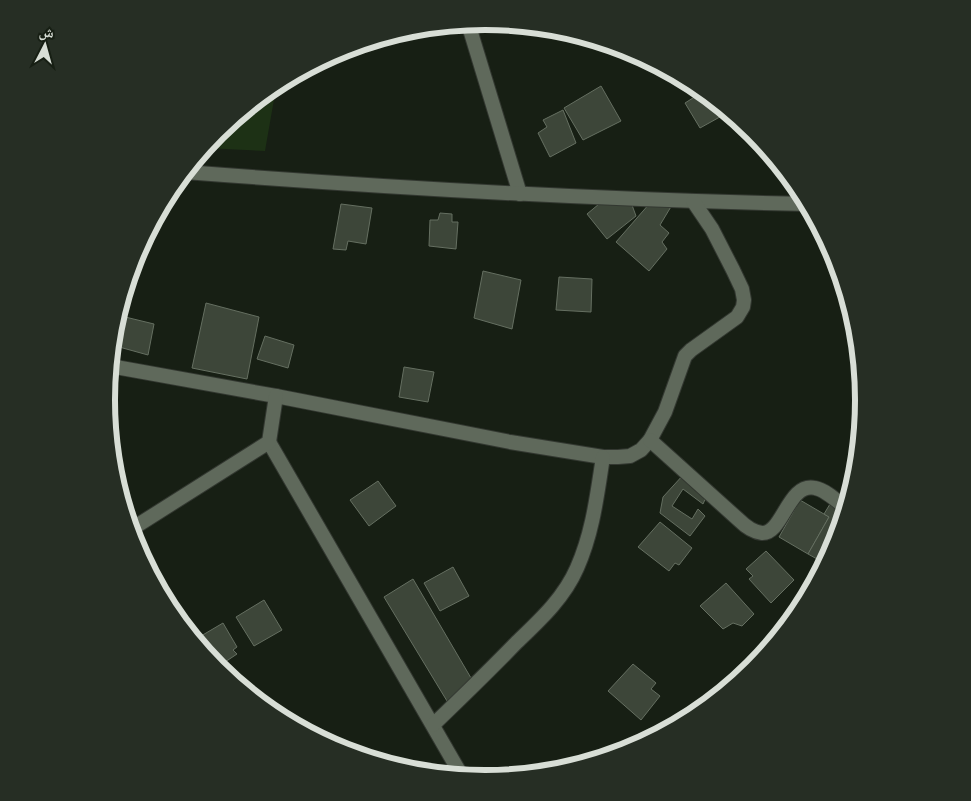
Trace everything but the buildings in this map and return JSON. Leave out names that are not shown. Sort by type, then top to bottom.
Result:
[{"type":"street","points":[[470,31],[520,194]]},
{"type":"street","points":[[194,173],[520,194],[799,204]]},
{"type":"street","points":[[117,367],[510,442],[603,457],[630,456],[641,450],[650,440],[665,412],[685,356],[737,317],[743,307],[742,289],[712,229],[693,201]]},
{"type":"street","points":[[276,396],[269,442],[458,770]]},
{"type":"street","points":[[650,440],[738,520],[753,531],[768,532],[773,528],[796,494],[806,488],[813,487],[820,490],[841,504]]},
{"type":"street","points":[[137,526],[269,442]]},
{"type":"street","points":[[433,725],[537,622],[566,589],[588,542],[603,457]]},
{"type":"green space","points":[[275,96],[265,151],[215,148],[241,122]]}]
